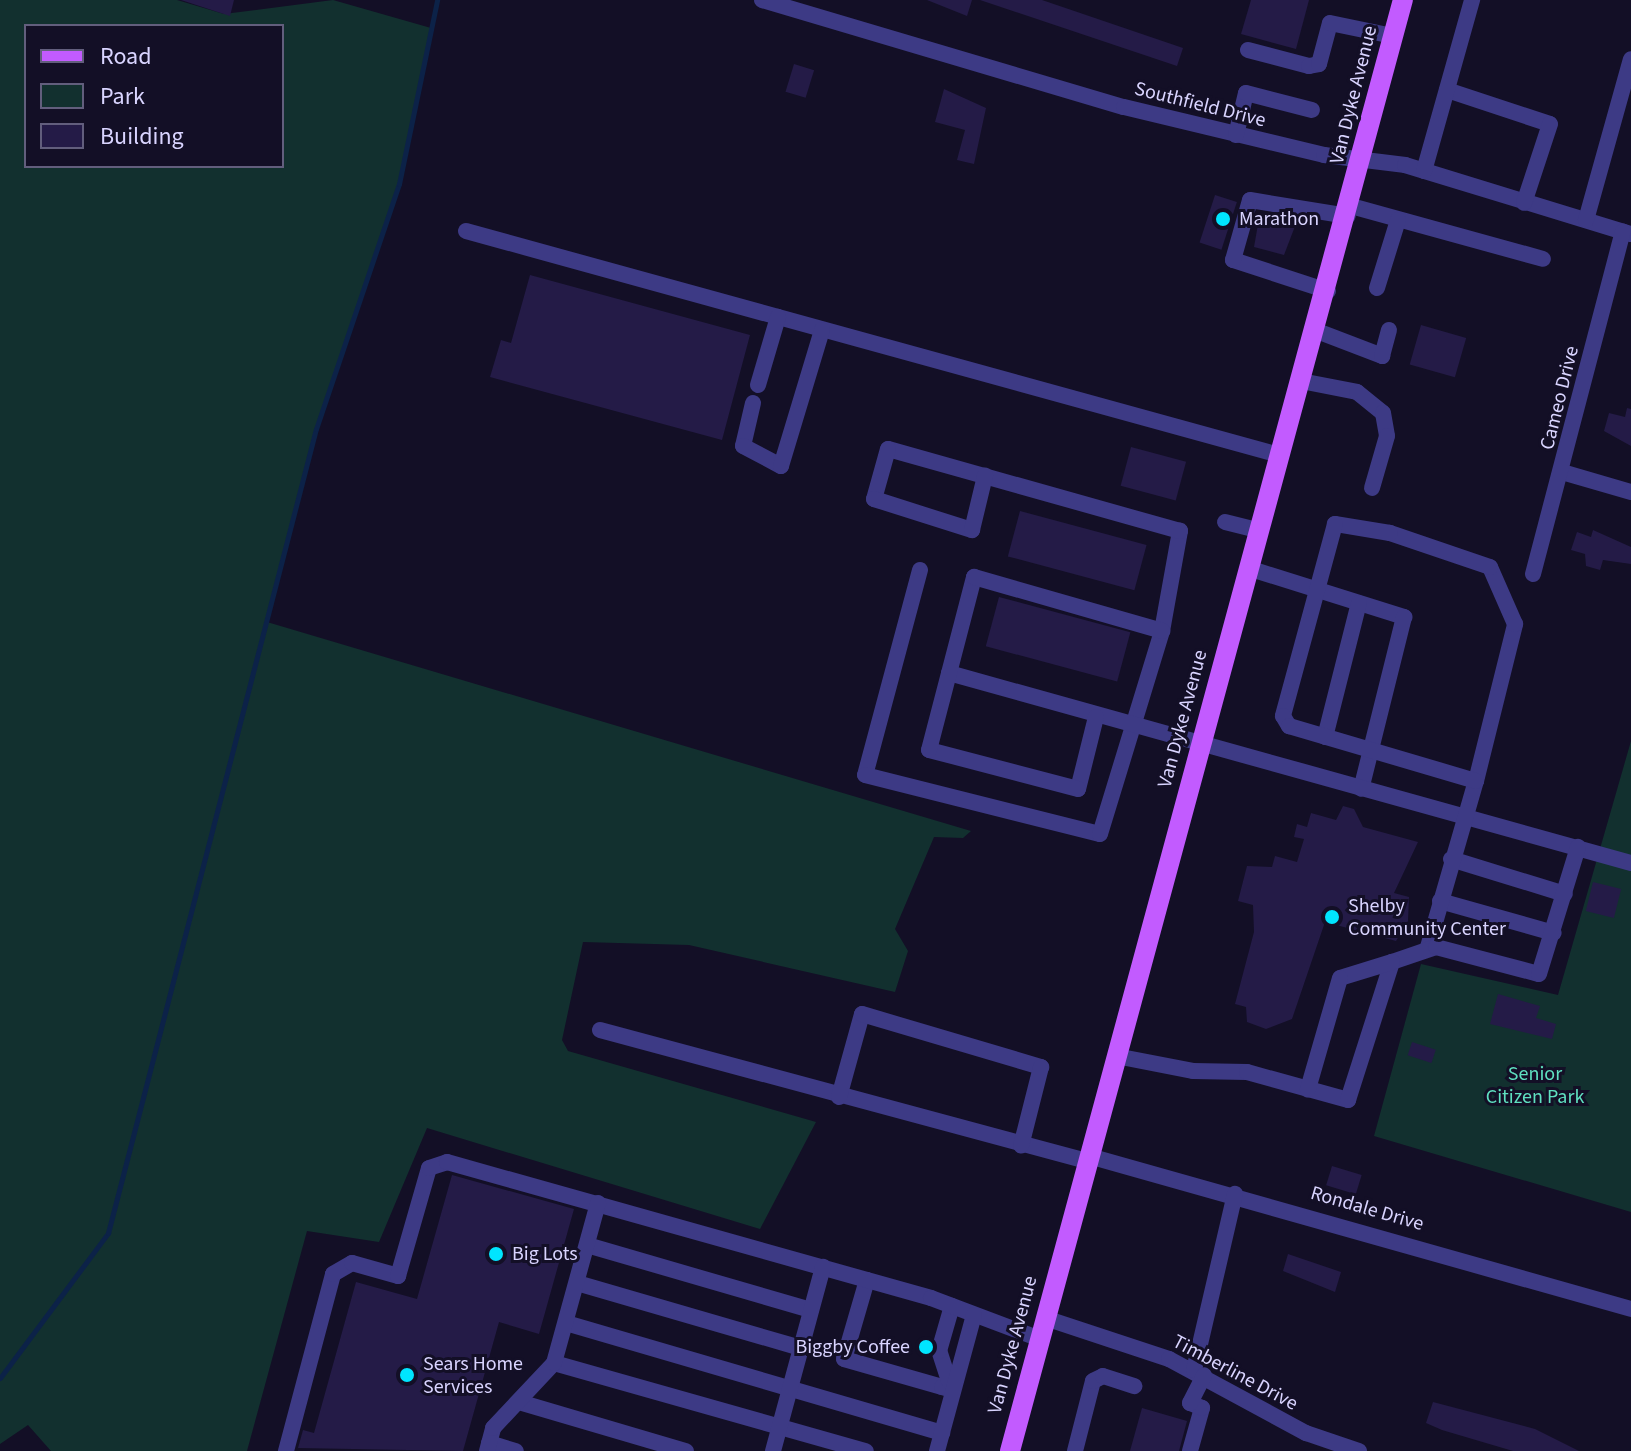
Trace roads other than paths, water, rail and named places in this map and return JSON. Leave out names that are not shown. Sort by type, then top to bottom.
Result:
[{"type":"main road","name":"Van Dyke Avenue","points":[[1010,1451],[1202,749],[1258,530],[1350,211],[1403,0]]},
{"type":"street","name":"Southfield Drive","points":[[762,0],[1236,135],[1424,171],[1627,233]]},
{"type":"street","points":[[1424,171],[1472,0]]},
{"type":"street","points":[[1248,50],[1309,66],[1319,64],[1330,23],[1393,36]]},
{"type":"street","points":[[1586,220],[1631,59]]},
{"type":"street","points":[[1447,90],[1550,124],[1524,203]]},
{"type":"street","points":[[1236,135],[1246,93],[1312,110]]},
{"type":"street","points":[[1328,291],[1233,260],[1250,200],[1350,211],[1398,220],[1543,259]]},
{"type":"street","points":[[1377,288],[1398,220]]},
{"type":"street","points":[[466,231],[1279,455]]},
{"type":"street","name":"Cameo Drive","points":[[1533,574],[1627,233]]},
{"type":"street","points":[[758,385],[778,317]]},
{"type":"street","points":[[753,403],[743,446],[781,466],[822,330]]},
{"type":"street","points":[[1317,331],[1382,356],[1389,330]]},
{"type":"street","points":[[1301,381],[1357,392],[1383,413],[1387,436],[1372,488]]},
{"type":"street","points":[[920,570],[865,775],[1100,834],[1135,728],[1162,631],[1180,531],[985,476],[888,449],[874,499],[972,530],[985,476]]},
{"type":"street","points":[[1562,472],[1631,492]]},
{"type":"street","points":[[1428,947],[1462,815],[1476,781],[1515,624],[1490,567],[1344,520],[1335,524],[1283,716],[1289,726],[1476,781]]},
{"type":"street","points":[[1225,522],[1258,530]]},
{"type":"street","points":[[1248,568],[1404,617],[1361,789]]},
{"type":"street","points":[[1096,717],[1078,789],[929,750],[974,577],[1162,631]]},
{"type":"street","points":[[1325,737],[1359,603]]},
{"type":"street","points":[[949,673],[1202,749],[1462,815],[1631,863]]},
{"type":"street","points":[[1308,1089],[1340,978],[1348,969],[1392,962],[1428,947],[1539,974],[1578,847]]},
{"type":"street","points":[[1451,859],[1565,894]]},
{"type":"street","points":[[1440,901],[1554,933]]},
{"type":"street","points":[[1116,1056],[1193,1071],[1247,1072],[1348,1100],[1356,1091],[1392,962]]},
{"type":"street","points":[[839,1097],[862,1014],[1041,1067],[1021,1146]]},
{"type":"street","name":"Rondale Drive","points":[[600,1030],[1021,1146],[1088,1158],[1235,1194],[1631,1309]]},
{"type":"street","points":[[286,1451],[333,1274],[352,1263],[398,1276],[429,1168],[447,1162],[867,1280],[952,1306],[1040,1339]]},
{"type":"street","points":[[1190,1451],[1202,1408],[1190,1403],[1199,1373],[1235,1194]]},
{"type":"street","points":[[516,1451],[488,1447],[519,1402],[554,1363],[598,1203]]},
{"type":"street","points":[[587,1245],[811,1310]]},
{"type":"street","points":[[773,1451],[823,1267]]},
{"type":"street","points":[[867,1280],[844,1359],[948,1389]]},
{"type":"street","points":[[577,1283],[801,1348]]},
{"type":"street","points":[[937,1451],[949,1381],[939,1351],[952,1306]]},
{"type":"street","points":[[948,1389],[974,1315]]},
{"type":"street","name":"Timberline Drive","points":[[1045,1318],[1199,1373],[1306,1433],[1359,1451]]},
{"type":"street","points":[[566,1323],[942,1433]]},
{"type":"street","points":[[554,1363],[866,1451]]},
{"type":"street","points":[[1075,1451],[1093,1381],[1103,1376],[1134,1386]]},
{"type":"street","points":[[519,1402],[686,1451]]},
{"type":"street","points":[[1306,1433],[1306,1451]]},
{"type":"waterway","points":[[0,1378],[108,1233],[316,429],[399,184],[437,0]]},
{"type":"place","name":"Marathon","points":[[1223,219]]},
{"type":"place","name":"Shelby Community Center","points":[[1332,917]]},
{"type":"place","name":"Big Lots","points":[[496,1254]]},
{"type":"place","name":"Biggby Coffee","points":[[926,1347]]},
{"type":"place","name":"Sears Home Services","points":[[407,1375]]},
{"type":"park label","name":"Senior Citizen Park","points":[[1535,1086]]}]
